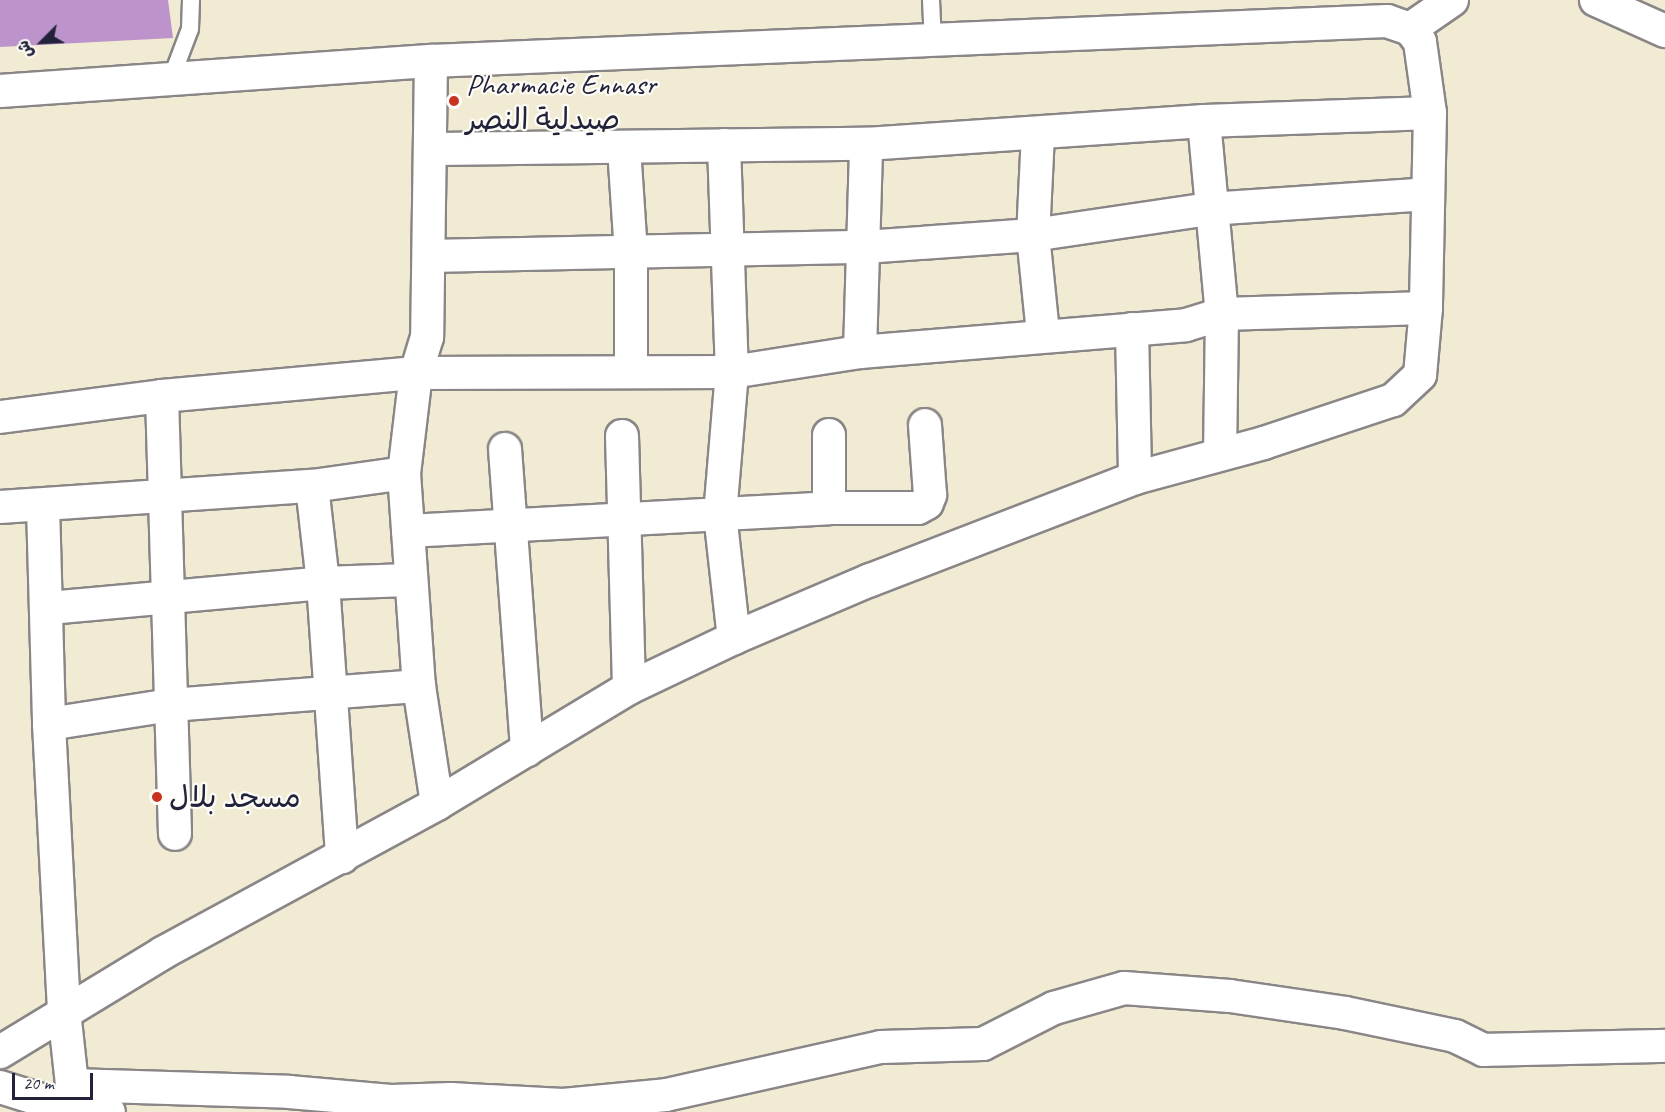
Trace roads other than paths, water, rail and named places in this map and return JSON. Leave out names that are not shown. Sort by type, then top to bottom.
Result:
[{"type":"street","points":[[1410,30],[1452,0]]},
{"type":"street","points":[[1596,0],[1665,31]]},
{"type":"street","points":[[0,91],[431,61],[933,43],[1387,21],[1410,30],[1420,42],[1430,113],[1426,308],[1420,375],[1405,392],[1379,406],[1136,478],[870,580],[734,638],[629,688],[437,804],[64,1011],[0,1052]]},
{"type":"street","points":[[431,61],[432,149],[427,337],[416,373],[404,473],[409,580],[419,686],[437,804]]},
{"type":"street","points":[[432,149],[866,144],[1204,121],[1430,113]]},
{"type":"street","points":[[1204,121],[1209,209],[1222,314],[1220,454]]},
{"type":"street","points":[[1038,134],[1034,235],[1043,334]]},
{"type":"street","points":[[860,351],[865,247],[866,144]]},
{"type":"street","points":[[724,145],[732,372],[720,514],[734,638]]},
{"type":"street","points":[[624,148],[631,253],[631,370]]},
{"type":"street","points":[[429,256],[631,253],[729,248],[865,247],[1034,235],[1209,209],[1427,194]]},
{"type":"street","points":[[0,417],[162,396],[416,373],[631,370],[732,372],[860,351],[1043,334],[1186,325],[1222,314],[1426,308]]},
{"type":"street","points":[[1132,329],[1136,478]]},
{"type":"street","points":[[162,396],[164,495],[170,599],[175,834]]},
{"type":"street","points":[[408,531],[829,508],[912,508],[927,503],[930,495],[925,425]]},
{"type":"street","points":[[829,435],[829,508]]},
{"type":"street","points":[[622,436],[622,520],[629,688]]},
{"type":"street","points":[[505,449],[527,750]]},
{"type":"street","points":[[0,507],[43,506],[164,495],[312,486],[404,473]]},
{"type":"street","points":[[312,486],[332,691],[342,857]]},
{"type":"street","points":[[43,506],[49,608],[49,724],[68,1102]]},
{"type":"street","points":[[49,608],[170,599],[323,583],[409,580]]},
{"type":"street","points":[[49,724],[171,705],[419,686]]},
{"type":"street","points":[[68,1102],[277,1091],[392,1101],[451,1099],[563,1105],[666,1095],[881,1047],[983,1044],[1054,1008],[1125,988],[1230,996],[1345,1013],[1455,1036],[1484,1050],[1665,1046]]},
{"type":"street","points":[[0,1087],[110,1112]]},
{"type":"lane","points":[[171,79],[190,29],[191,0]]},
{"type":"lane","points":[[931,0],[933,43]]},
{"type":"place","name":"Pharmacie Ennasr صيدلية النصر","points":[[454,101]]},
{"type":"place","name":"مسجد بلال","points":[[157,797]]}]
